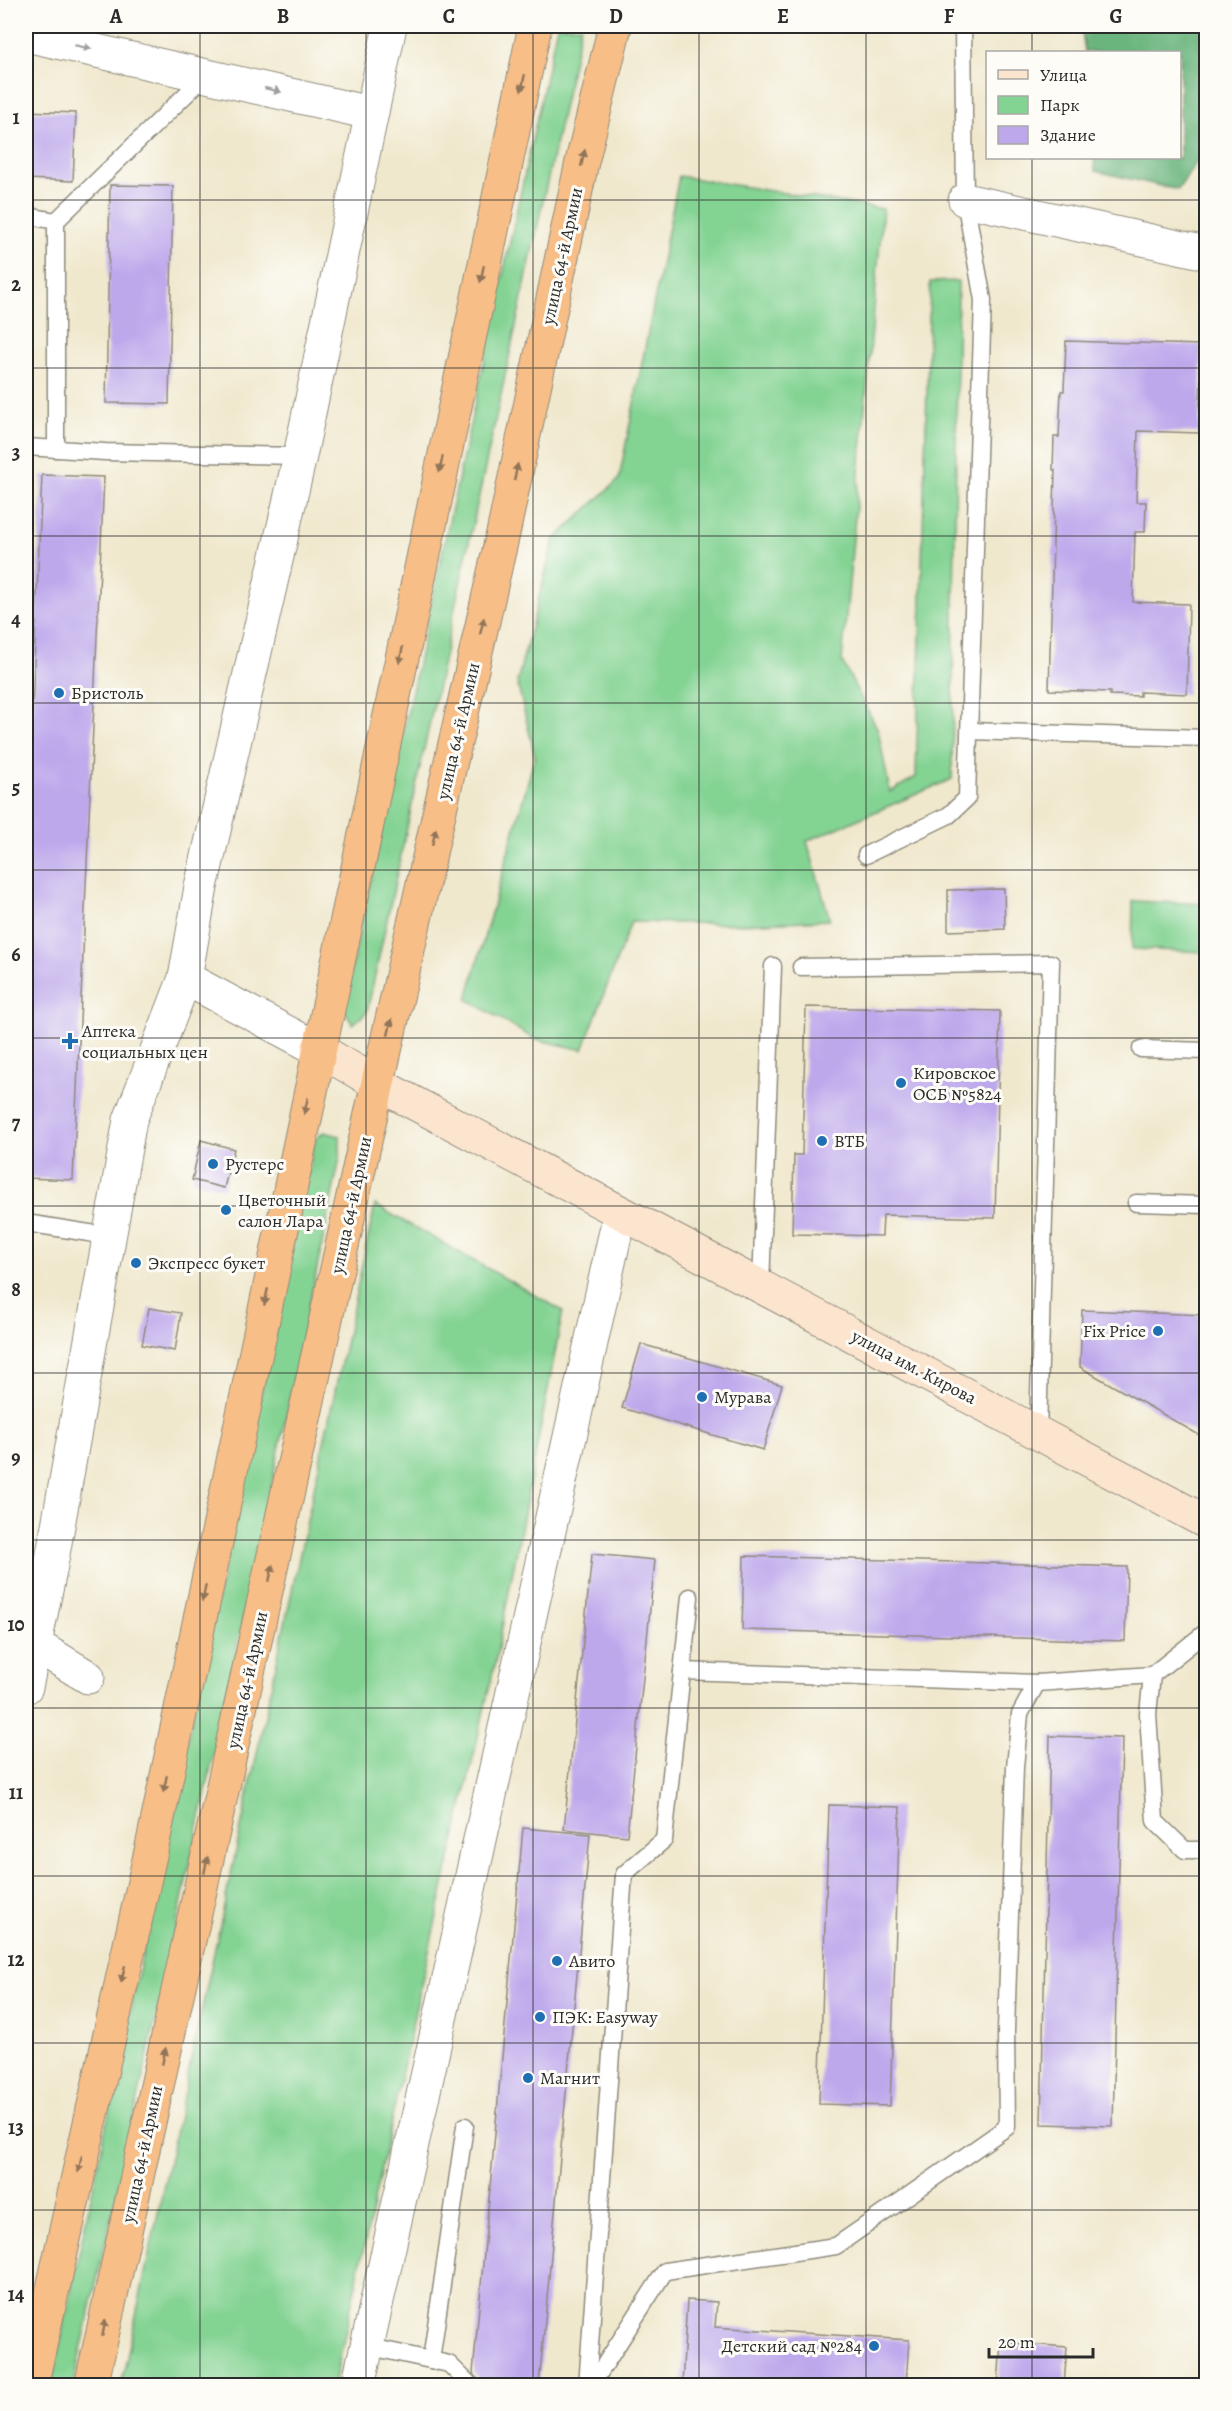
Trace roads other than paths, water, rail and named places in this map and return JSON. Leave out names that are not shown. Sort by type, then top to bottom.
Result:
[{"type":"highway","points":[[31,2385],[153,1842],[535,26]]},
{"type":"highway","name":"улица 64-й Армии","points":[[91,2385],[378,1084],[501,541],[582,162],[615,26]]},
{"type":"main road","name":"улица им. Кирова","points":[[318,1049],[378,1084],[1206,1522]]},
{"type":"street","points":[[26,1687],[30,1644],[52,1559],[130,1120],[185,978],[201,887],[300,456],[390,26]]},
{"type":"street","points":[[26,35],[370,113]]},
{"type":"street","points":[[965,200],[1206,253]]},
{"type":"street","points":[[185,978],[318,1049]]},
{"type":"street","points":[[358,2385],[620,1212]]},
{"type":"street","points":[[30,1644],[88,1677]]},
{"type":"lane","points":[[866,855],[948,815],[959,808],[967,798],[983,300],[965,200],[963,26]]},
{"type":"lane","points":[[56,449],[56,221],[206,75]]},
{"type":"lane","points":[[26,218],[56,221]]},
{"type":"lane","points":[[26,447],[300,456]]},
{"type":"lane","points":[[970,731],[1206,738]]},
{"type":"lane","points":[[801,967],[1051,963],[1038,1433]]},
{"type":"lane","points":[[760,1285],[773,966]]},
{"type":"lane","points":[[1141,1049],[1206,1051]]},
{"type":"lane","points":[[1136,1203],[1206,1205]]},
{"type":"lane","points":[[26,1223],[108,1236]]},
{"type":"lane","points":[[589,2385],[624,1874],[664,1840],[690,1597]]},
{"type":"lane","points":[[682,1671],[1037,1683],[1152,1674],[1206,1632]]},
{"type":"lane","points":[[1152,1674],[1148,1714],[1155,1821],[1185,1850],[1206,1850]]},
{"type":"lane","points":[[589,2385],[664,2271],[836,2246],[1007,2127],[1006,2030],[1015,1767],[1020,1714],[1037,1683]]},
{"type":"lane","points":[[431,2360],[465,2127]]},
{"type":"lane","points":[[366,2346],[448,2364],[471,2385]]},
{"type":"place","name":"Бристоль","points":[[59,693]]},
{"type":"place","name":"Аптека социальных цен","points":[[70,1041]]},
{"type":"place","name":"Кировское ОСБ №5824","points":[[901,1083]]},
{"type":"place","name":"ВТБ","points":[[822,1141]]},
{"type":"place","name":"Рустерс","points":[[213,1164]]},
{"type":"place","name":"Цветочный салон Лара","points":[[226,1210]]},
{"type":"place","name":"Экспресс букет","points":[[136,1263]]},
{"type":"place","name":"Fix Price","points":[[1158,1331]]},
{"type":"place","name":"Мурава","points":[[702,1397]]},
{"type":"place","name":"Авито","points":[[557,1961]]},
{"type":"place","name":"ПЭК: Easyway","points":[[540,2017]]},
{"type":"place","name":"Магнит","points":[[528,2078]]},
{"type":"place","name":"Детский сад №284","points":[[874,2346]]}]
